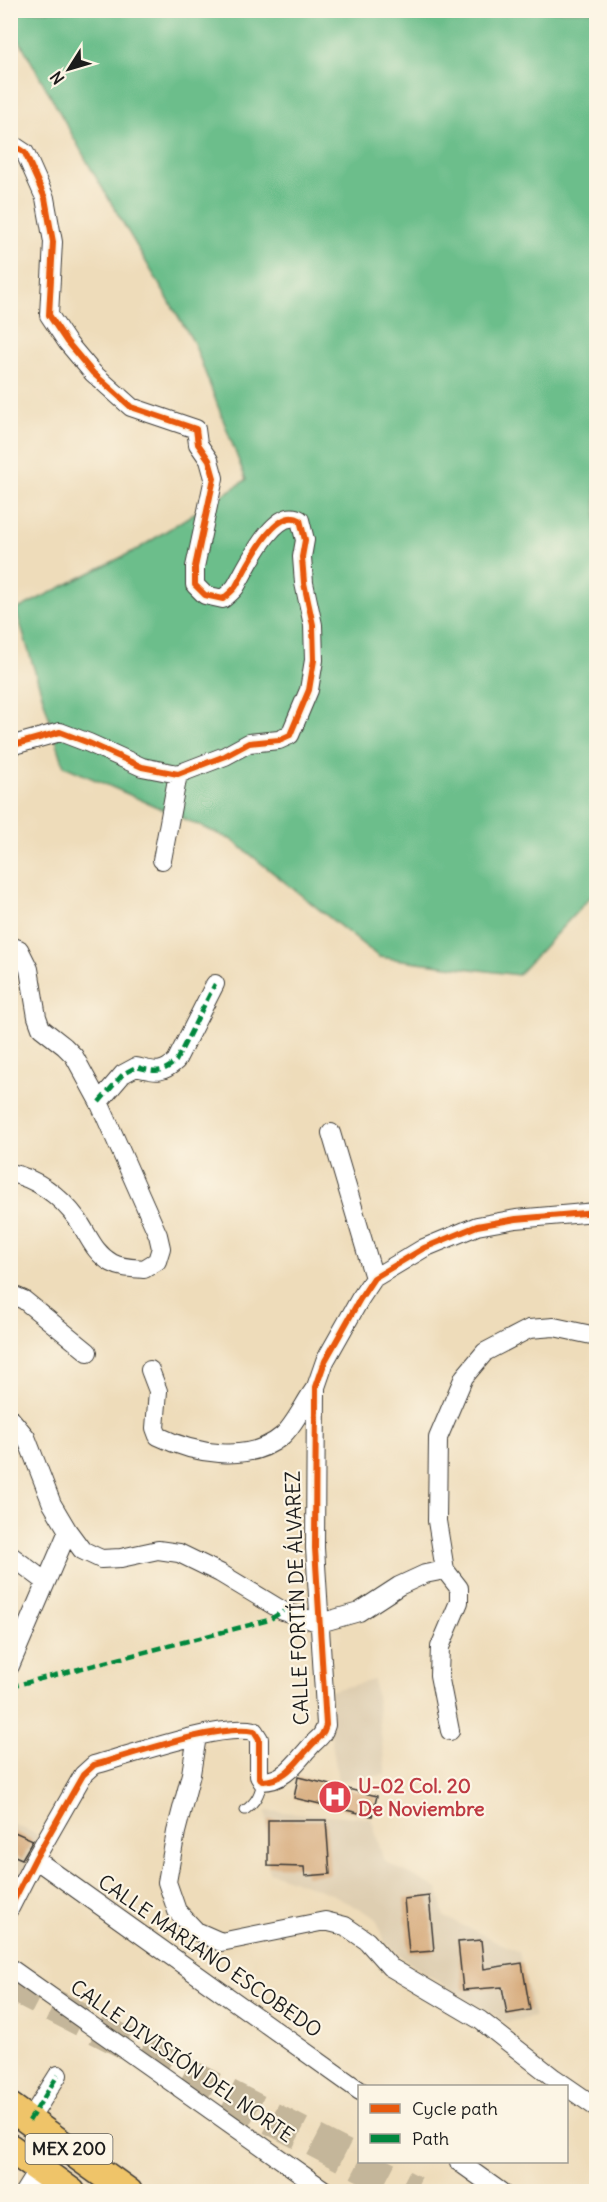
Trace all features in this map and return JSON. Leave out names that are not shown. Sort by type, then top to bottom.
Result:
[{"type":"main road","name":"MEX 200","points":[[20,2114],[128,2192]]},
{"type":"main road","name":"MEX 200","points":[[10,2148],[31,2180],[71,2192]]},
{"type":"street","points":[[10,143],[25,153],[45,198],[53,242],[49,315],[93,374],[131,407],[196,429],[198,444],[209,460],[214,478],[195,567],[195,585],[205,595],[223,599],[235,588],[247,566],[277,523],[286,518],[295,517],[300,520],[303,530],[304,584],[313,625],[314,660],[309,690],[290,735],[279,740],[249,743],[225,756],[178,774],[142,767],[60,732],[10,746]]},
{"type":"street","points":[[162,860],[178,774]]},
{"type":"street","points":[[10,946],[19,949],[29,969],[41,1028],[74,1056],[99,1102],[158,1235],[161,1248],[158,1261],[144,1269],[113,1264],[97,1252],[77,1219],[58,1198],[41,1184],[25,1176],[10,1173]]},
{"type":"street","points":[[99,1102],[123,1074],[136,1067],[155,1072],[166,1070],[176,1061],[215,984]]},
{"type":"street","points":[[331,1133],[374,1278]]},
{"type":"street","points":[[150,1370],[158,1391],[155,1428],[158,1436],[189,1448],[234,1454],[264,1449],[284,1435],[316,1387],[325,1361],[374,1278],[424,1248],[477,1226],[516,1219],[597,1212]]},
{"type":"street","points":[[10,1294],[24,1300],[88,1352]]},
{"type":"street","points":[[450,1731],[439,1675],[440,1647],[459,1602],[459,1588],[445,1570],[437,1521],[438,1438],[464,1377],[485,1352],[529,1329],[554,1327],[597,1336]]},
{"type":"street","name":"CALLE FORTÍN DE ÁLVAREZ","points":[[262,1781],[278,1777],[302,1759],[309,1747],[322,1737],[326,1725],[315,1548],[316,1387]]},
{"type":"street","points":[[10,1418],[26,1437],[52,1504],[68,1531],[82,1550],[101,1559],[122,1558],[158,1550],[179,1553],[220,1573],[283,1611],[320,1623],[359,1612],[399,1586],[424,1574],[445,1570]]},
{"type":"street","points":[[10,1666],[68,1531]]},
{"type":"street","points":[[10,1555],[46,1582]]},
{"type":"street","points":[[10,1908],[83,1774],[94,1765],[197,1736],[244,1729],[254,1731],[259,1739],[258,1770],[262,1781]]},
{"type":"street","points":[[197,1736],[167,1882],[177,1911],[196,1931],[221,1942],[325,1921],[345,1926],[367,1941],[390,1967],[480,2020],[564,2085]]},
{"type":"street","name":"CALLE MARIANO ESCOBEDO","points":[[35,1859],[358,2090]]},
{"type":"street","name":"CALLE DIVISIÓN DEL NORTE","points":[[10,1968],[327,2192]]},
{"type":"street","points":[[20,2114],[58,2075]]},
{"type":"street","points":[[568,2087],[597,2107]]},
{"type":"street","points":[[460,2163],[501,2192]]},
{"type":"lane","points":[[245,1810],[255,1803],[262,1781]]},
{"type":"shaded area","points":[[374,1680],[386,1775],[338,1781],[324,1692]]},
{"type":"shaded area","points":[[266,1811],[371,1818],[384,1861],[438,1889],[445,1917],[519,1952],[535,2017],[505,2022],[413,1966],[385,1943],[376,1918],[332,1894],[269,1872]]},
{"type":"shaded area","points":[[11,1823],[42,1837],[11,1900]]},
{"type":"green space","points":[[10,11],[596,11],[596,891],[518,975],[379,957],[232,840],[64,766],[16,610],[138,549],[246,480],[194,343],[94,174],[11,25]]},
{"type":"building","name":"U-02 Col. 20 De Noviembre","points":[[298,1777],[377,1796],[372,1816],[294,1798]]},
{"type":"building","points":[[268,1820],[326,1820],[330,1874],[305,1876],[304,1867],[268,1866]]},
{"type":"building","points":[[10,1830],[33,1840],[22,1859],[10,1854]]},
{"type":"building","points":[[429,1896],[434,1951],[409,1953],[404,1899]]},
{"type":"building","points":[[481,1940],[484,1969],[522,1963],[530,2010],[507,2014],[502,1987],[463,1990],[458,1942]]},
{"type":"tunnel","points":[[10,1983],[414,2192]]},
{"type":"marked path","points":[[99,1102],[123,1074],[136,1067],[153,1071],[161,1070],[176,1061],[215,984]]},
{"type":"marked path","points":[[10,1685],[269,1620],[283,1611]]},
{"type":"marked path","points":[[29,2121],[58,2075]]},
{"type":"cycle path","points":[[10,143],[25,153],[45,198],[53,242],[49,315],[67,342],[93,373],[131,407],[196,429],[198,444],[209,460],[214,478],[195,567],[195,585],[205,595],[223,599],[235,588],[262,541],[271,530],[290,518],[300,520],[305,540],[302,557],[304,583],[313,625],[314,660],[309,690],[290,735],[279,740],[249,743],[225,756],[178,774],[142,767],[60,732],[10,746]]},
{"type":"cycle path","points":[[10,1908],[83,1775],[94,1765],[198,1736],[239,1730],[254,1731],[259,1739],[259,1776],[262,1781],[270,1780],[289,1770],[323,1733],[326,1725],[315,1548],[316,1387],[325,1361],[374,1278],[424,1248],[477,1226],[516,1219],[596,1212]]},
{"type":"place","name":"U-02 Col. 20 De Noviembre","points":[[335,1797]]}]
